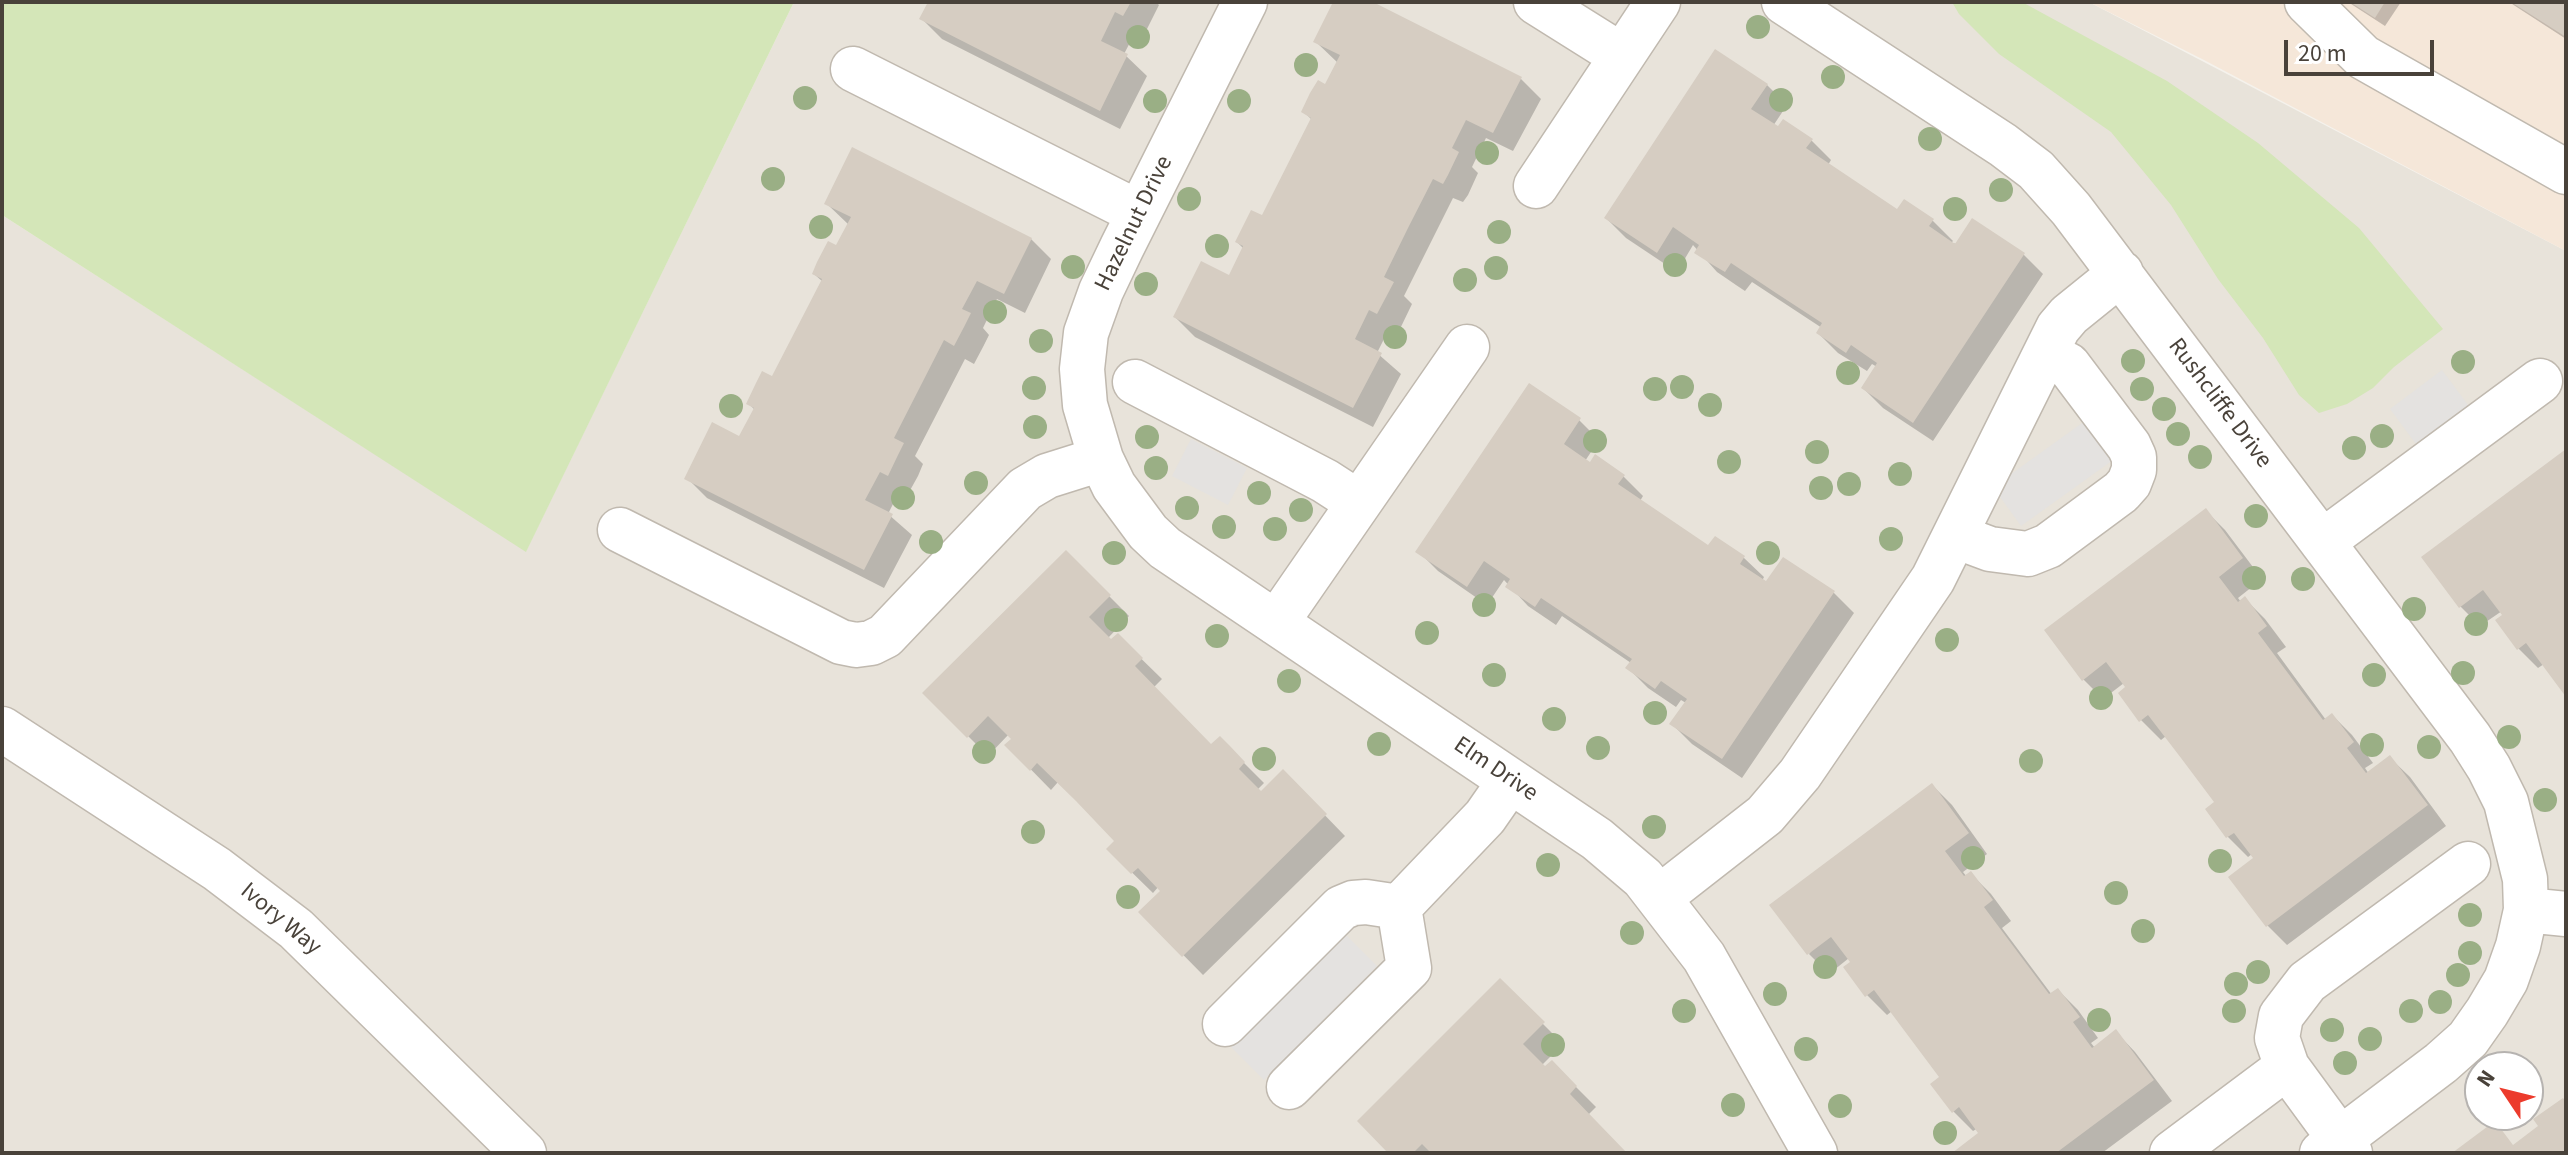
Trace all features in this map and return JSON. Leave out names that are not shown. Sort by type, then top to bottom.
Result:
[{"type":"street","name":"Hazelnut Drive","points":[[1101,459],[1085,405],[1082,369],[1086,333],[1101,291],[1245,2]]},
{"type":"street","points":[[1536,2],[1622,56]]},
{"type":"street","points":[[1536,186],[1658,2]]},
{"type":"street","name":"Rushcliffe Drive","points":[[1784,2],[2003,145],[2036,170],[2121,273],[2322,542],[2489,768],[2506,802],[2525,879],[2546,912],[2518,946],[2506,980],[2468,1039],[2338,1148]]},
{"type":"street","points":[[2307,2],[2363,57],[2566,172]]},
{"type":"street","points":[[853,69],[1139,213]]},
{"type":"street","points":[[1660,897],[1765,815],[1782,797],[1933,579],[2058,328],[2069,315],[2121,273]]},
{"type":"street","points":[[1276,623],[1467,347]]},
{"type":"street","points":[[1955,536],[1990,549],[2028,554],[2048,546],[2129,483],[2134,470],[2134,457],[2129,446],[2068,365],[2045,356]]},
{"type":"street","points":[[2322,542],[2540,381]]},
{"type":"street","points":[[1135,382],[1325,481],[1359,503]]},
{"type":"street","points":[[620,530],[841,642],[856,645],[871,643],[885,636],[1025,489],[1047,476],[1101,459]]},
{"type":"street","name":"Elm Drive","points":[[1101,459],[1114,486],[1148,532],[1165,548],[1597,839],[1623,860],[1660,897],[1704,957],[1815,1153]]},
{"type":"street","name":"Ivory Way","points":[[2,729],[205,861],[296,929],[524,1153]]},
{"type":"street","points":[[1399,907],[1485,817],[1510,781]]},
{"type":"street","points":[[2338,1148],[2287,1067],[2277,1038],[2281,1016],[2307,982],[2468,864]]},
{"type":"street","points":[[1225,1024],[1341,908],[1366,902],[1399,907]]},
{"type":"street","points":[[1289,1087],[1409,968],[1399,907]]},
{"type":"street","points":[[2172,1153],[2287,1067]]},
{"type":"shaded area","points":[[794,2],[2089,2],[2566,251],[2566,1153],[2,1153],[2,215],[526,551]]},
{"type":"shaded area","points":[[2089,2],[2566,2],[2566,251],[2204,60]]},
{"type":"shaded area","points":[[2442,370],[2468,405],[2416,444],[2390,409]]},
{"type":"shaded area","points":[[2085,421],[2113,460],[2021,526],[1993,487]]},
{"type":"shaded area","points":[[1191,439],[1247,468],[1228,505],[1172,476]]},
{"type":"shaded area","points":[[1344,933],[1377,966],[1264,1080],[1231,1047]]},
{"type":"green space","points":[[2,2],[794,2],[526,552],[2,215]]},
{"type":"green space","points":[[1952,2],[2022,2],[2167,81],[2258,143],[2359,228],[2443,329],[2394,367],[2373,388],[2347,404],[2319,413],[2299,395],[2171,205],[2111,132],[1999,54],[1959,14]]},
{"type":"building","points":[[928,2],[1131,2],[1123,16],[1115,12],[1101,41],[1128,54],[1100,111],[919,19]]},
{"type":"building","points":[[1333,2],[1373,2],[1522,77],[1493,133],[1466,120],[1452,148],[1459,152],[1443,184],[1433,179],[1384,277],[1394,282],[1377,314],[1369,310],[1355,339],[1382,353],[1353,408],[1173,317],[1201,261],[1229,275],[1243,246],[1235,242],[1251,210],[1262,215],[1311,118],[1301,112],[1310,93],[1318,80],[1325,84],[1340,55],[1313,42]]},
{"type":"building","points":[[2350,2],[2385,2],[2375,18]]},
{"type":"building","points":[[2511,2],[2566,2],[2566,37]]},
{"type":"building","points":[[1715,49],[1768,84],[1751,109],[1778,126],[1783,119],[1813,139],[1806,148],[1897,209],[1904,199],[1934,219],[1929,226],[1955,244],[1972,218],[2025,253],[1913,423],[1861,388],[1877,363],[1851,345],[1846,353],[1816,333],[1822,323],[1731,263],[1725,272],[1694,253],[1699,245],[1673,227],[1657,253],[1604,218]]},
{"type":"building","points":[[852,147],[1032,238],[1004,294],[977,281],[962,309],[971,313],[954,346],[944,340],[894,438],[904,443],[888,476],[880,472],[865,500],[893,514],[864,570],[684,479],[712,422],[739,436],[754,408],[746,404],[762,371],[772,376],[822,279],[812,274],[817,262],[828,241],[836,245],[851,217],[824,204]]},
{"type":"building","points":[[1529,383],[1581,418],[1564,444],[1590,462],[1595,454],[1625,475],[1618,484],[1708,545],[1715,536],[1745,556],[1740,564],[1766,581],[1783,557],[1835,591],[1722,759],[1669,724],[1687,699],[1661,681],[1655,689],[1625,668],[1632,659],[1541,598],[1535,607],[1505,587],[1510,579],[1484,561],[1467,587],[1415,552]]},
{"type":"building","points":[[2566,449],[2566,697],[2526,643],[2517,650],[2495,620],[2502,615],[2483,590],[2459,608],[2421,557]]},
{"type":"building","points":[[2206,508],[2243,558],[2219,577],[2238,602],[2245,596],[2267,626],[2258,633],[2323,720],[2332,713],[2354,742],[2347,748],[2366,773],[2390,755],[2428,805],[2266,927],[2228,877],[2253,858],[2234,833],[2226,838],[2205,809],[2214,802],[2148,715],[2139,722],[2118,693],[2125,687],[2106,662],[2082,681],[2044,630]]},
{"type":"building","points":[[1066,550],[1111,595],[1089,617],[1111,639],[1118,633],[1143,658],[1135,666],[1211,744],[1220,736],[1245,762],[1239,769],[1261,791],[1283,769],[1327,814],[1182,957],[1138,912],[1160,891],[1138,868],[1131,874],[1106,849],[1114,841],[1076,801],[1037,763],[1030,771],[1004,745],[1011,739],[988,716],[967,738],[922,693]]},
{"type":"building","points":[[1932,783],[1969,833],[1945,851],[1964,876],[1971,871],[1993,900],[1984,907],[2049,994],[2058,988],[2080,1017],[2073,1022],[2092,1048],[2116,1029],[2154,1080],[2056,1153],[1952,1153],[1978,1133],[1959,1107],[1952,1113],[1930,1084],[1939,1077],[1874,990],[1865,997],[1843,967],[1850,962],[1831,937],[1807,955],[1769,905]]},
{"type":"building","points":[[1500,978],[1545,1022],[1523,1044],[1545,1066],[1552,1060],[1577,1086],[1570,1094],[1627,1153],[1431,1153],[1422,1144],[1413,1153],[1388,1153],[1357,1121]]},
{"type":"building","points":[[2563,1098],[2566,1102],[2566,1153],[2452,1153],[2482,1131],[2502,1131],[2513,1145],[2531,1131],[2544,1131],[2544,1111]]}]
